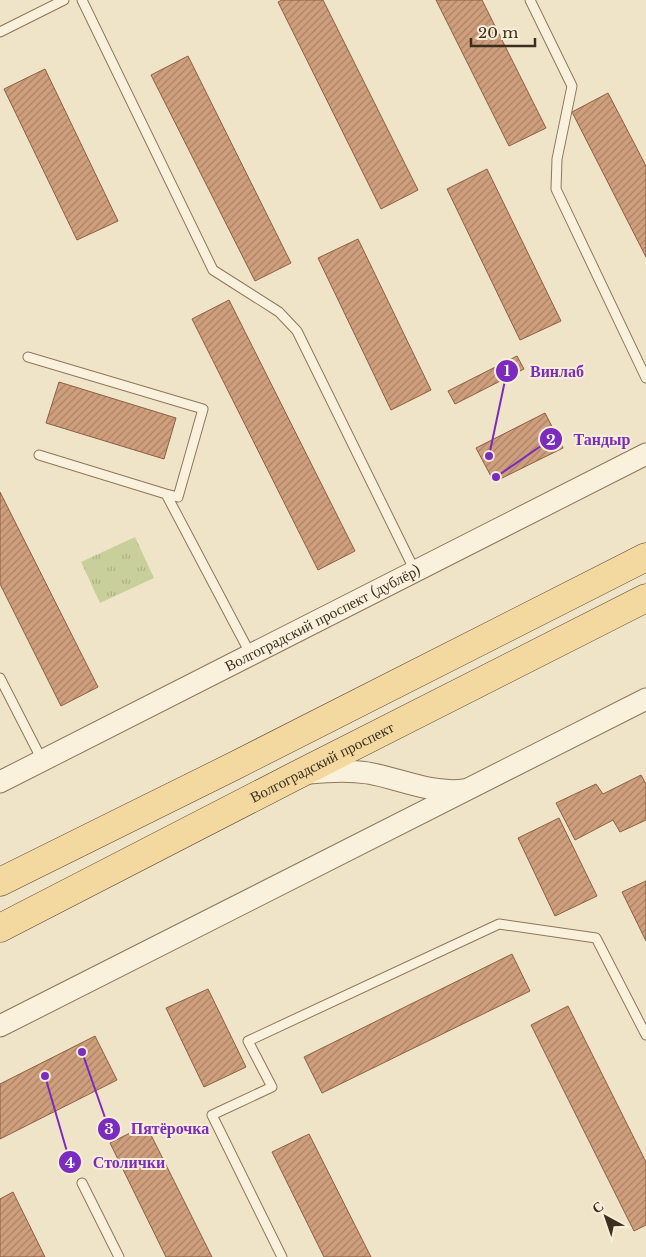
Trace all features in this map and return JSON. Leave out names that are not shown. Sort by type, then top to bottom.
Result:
[{"type":"main road","points":[[0,882],[646,557]]},
{"type":"main road","name":"Волгоградский проспект","points":[[0,928],[297,774],[646,598]]},
{"type":"street","name":"Волгоградский проспект (дублёр)","points":[[0,782],[646,454]]},
{"type":"street","points":[[0,1026],[646,699]]},
{"type":"street","points":[[297,774],[339,770],[370,773],[451,792],[469,789]]},
{"type":"lane","points":[[0,32],[64,0]]},
{"type":"lane","points":[[82,0],[213,270],[279,312],[297,331],[415,572]]},
{"type":"lane","points":[[530,0],[572,86],[557,159],[556,189],[646,378]]},
{"type":"lane","points":[[28,357],[203,409],[178,497],[40,454]]},
{"type":"lane","points":[[166,494],[251,655]]},
{"type":"lane","points":[[0,678],[42,761]]},
{"type":"lane","points":[[282,1257],[212,1115],[272,1087],[248,1041],[499,924],[596,938],[646,1035]]},
{"type":"lane","points":[[82,1183],[119,1257]]},
{"type":"green space","points":[[135,537],[154,578],[100,603],[81,562]]},
{"type":"building","points":[[282,0],[323,0],[418,190],[381,209],[278,2]]},
{"type":"building","points":[[436,0],[482,0],[546,128],[509,146]]},
{"type":"building","points":[[188,56],[291,263],[255,281],[151,75]]},
{"type":"building","points":[[45,69],[118,221],[77,240],[4,89]]},
{"type":"building","points":[[608,93],[646,166],[646,257],[572,112]]},
{"type":"building","points":[[487,169],[561,321],[520,340],[447,189]]},
{"type":"building","points":[[358,239],[431,390],[391,410],[318,258]]},
{"type":"building","points":[[229,300],[355,551],[318,570],[192,319]]},
{"type":"building","points":[[517,356],[524,369],[455,404],[448,391]]},
{"type":"building","points":[[59,382],[176,418],[164,459],[46,423]]},
{"type":"building","points":[[545,413],[563,448],[494,482],[476,448]]},
{"type":"building","points":[[0,492],[98,687],[61,706],[0,584]]},
{"type":"building","points":[[641,775],[646,784],[646,820],[620,832],[613,820],[575,840],[556,803],[596,784],[603,794]]},
{"type":"building","points":[[559,818],[597,896],[555,916],[518,838]]},
{"type":"building","points":[[646,881],[646,941],[622,892]]},
{"type":"building","points":[[512,954],[530,991],[322,1093],[304,1057]]},
{"type":"building","points":[[208,989],[246,1067],[204,1087],[166,1008]]},
{"type":"building","points":[[568,1006],[646,1162],[646,1225],[634,1231],[531,1025]]},
{"type":"building","points":[[95,1036],[117,1080],[0,1139],[0,1084]]},
{"type":"building","points":[[146,1125],[212,1257],[166,1257],[110,1143]]},
{"type":"building","points":[[309,1134],[371,1257],[324,1257],[272,1152]]},
{"type":"building","points":[[13,1192],[45,1257],[0,1257],[0,1199]]},
{"type":"place","name":"Винлаб","points":[[489,456]]},
{"type":"place","name":"Тандыр","points":[[496,477]]},
{"type":"place","name":"Пятёрочка","points":[[82,1052]]},
{"type":"place","name":"Столички","points":[[45,1076]]}]
